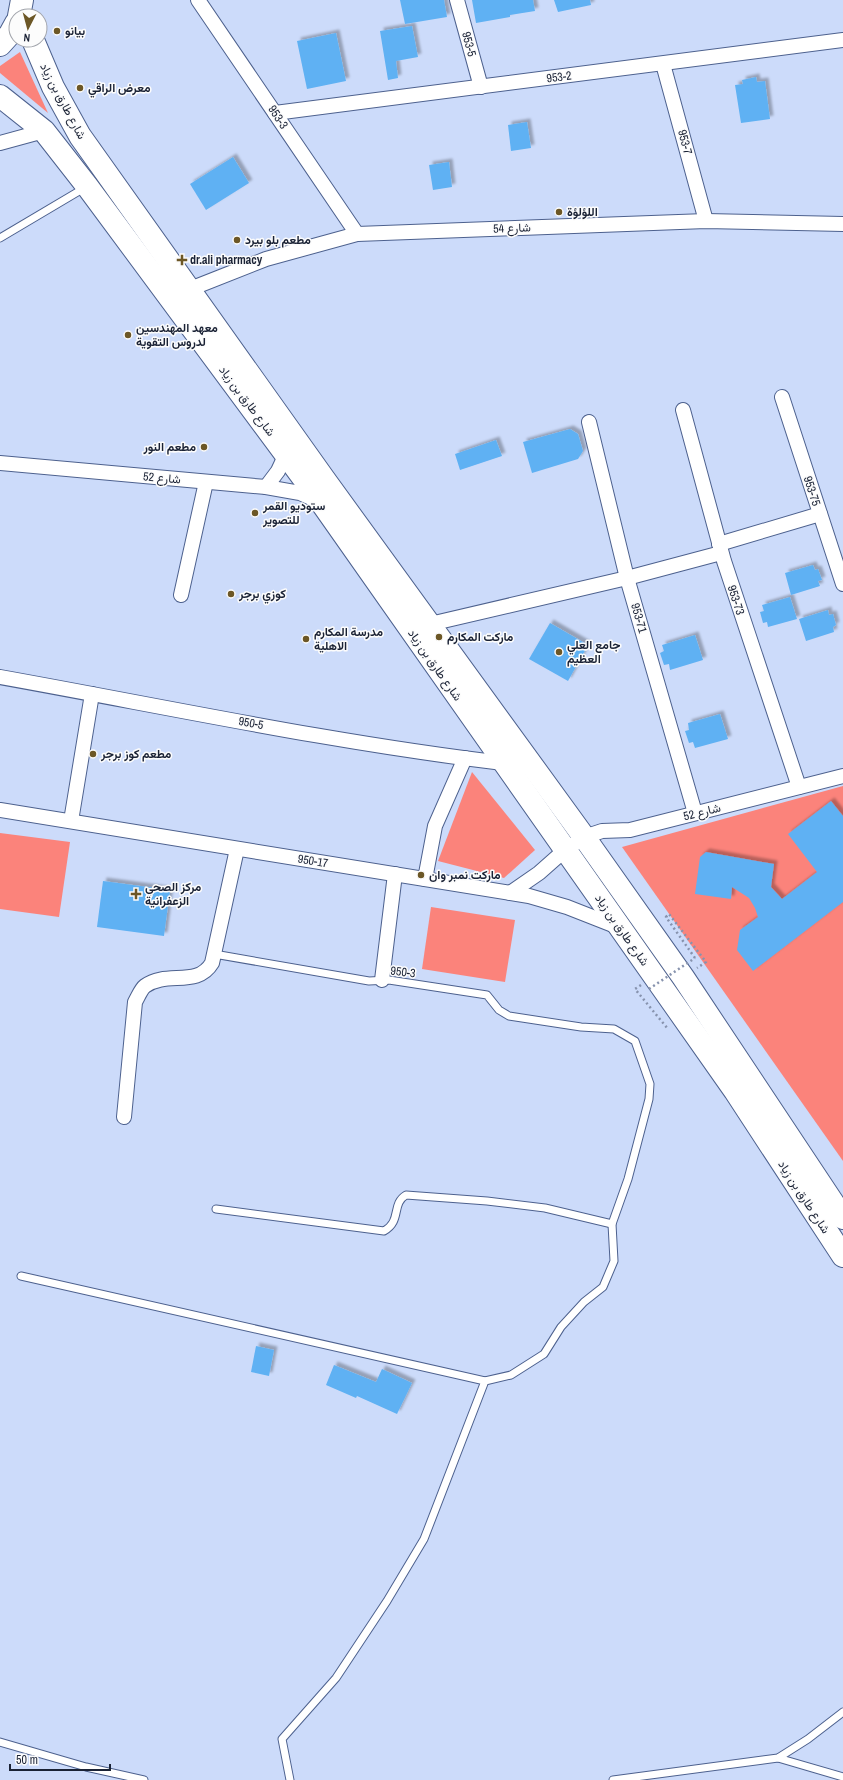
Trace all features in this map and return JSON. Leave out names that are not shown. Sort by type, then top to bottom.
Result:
[{"type":"main road","points":[[0,45],[8,36]]},
{"type":"main road","name":"شارع طارق بن زياد","points":[[36,48],[53,87],[80,136],[584,837],[683,978],[843,1218]]},
{"type":"main road","name":"شارع طارق بن زياد","points":[[0,96],[44,131],[88,186],[321,502],[735,1091],[843,1256]]},
{"type":"street","name":"953-3","points":[[198,0],[357,234]]},
{"type":"street","name":"953-5","points":[[457,0],[481,87]]},
{"type":"street","name":"953-2","points":[[275,113],[843,40]]},
{"type":"street","name":"953-7","points":[[663,64],[706,221]]},
{"type":"street","points":[[0,143],[44,131]]},
{"type":"street","name":"شارع 54","points":[[190,289],[266,259],[357,234],[706,221],[843,224]]},
{"type":"street","name":"953-75","points":[[782,397],[820,514],[838,552],[843,584]]},
{"type":"street","name":"953-73","points":[[683,410],[720,548],[799,788]]},
{"type":"street","name":"953-71","points":[[589,422],[627,578],[695,813]]},
{"type":"street","points":[[266,487],[278,471],[286,454]]},
{"type":"street","name":"شارع 52","points":[[0,463],[266,487],[300,494],[321,502]]},
{"type":"street","points":[[181,595],[206,482]]},
{"type":"street","points":[[430,624],[627,578],[820,514]]},
{"type":"street","name":"950-5","points":[[0,677],[326,737],[503,763]]},
{"type":"street","points":[[71,822],[92,694]]},
{"type":"street","points":[[425,879],[435,826],[465,758]]},
{"type":"street","name":"شارع 52","points":[[510,893],[539,873],[565,850],[584,837],[602,831],[630,830],[843,776]]},
{"type":"street","name":"950-17","points":[[0,810],[510,893],[567,907],[622,929]]},
{"type":"street","points":[[124,1117],[135,1002],[144,986],[159,979],[200,976],[207,971],[212,963],[237,848]]},
{"type":"street","points":[[382,980],[395,874]]},
{"type":"lane","points":[[0,238],[88,186]]},
{"type":"lane","name":"950-3","points":[[214,954],[369,980],[382,980],[487,994],[499,1010],[509,1016],[581,1027],[614,1029],[635,1041],[650,1084],[649,1099],[628,1179],[612,1224]]},
{"type":"lane","points":[[21,1276],[485,1381],[511,1375],[544,1354],[561,1327],[584,1302],[603,1287],[614,1261],[612,1224],[545,1208],[486,1201],[406,1195],[402,1198],[398,1205],[395,1221],[391,1227],[384,1231],[216,1209]]},
{"type":"lane","points":[[290,1780],[282,1739],[336,1678],[387,1601],[424,1539],[485,1381]]},
{"type":"lane","points":[[778,1758],[808,1739],[843,1712]]},
{"type":"lane","points":[[0,1742],[86,1767],[144,1780]]},
{"type":"lane","points":[[612,1780],[778,1758],[843,1777]]},
{"type":"path","points":[[649,989],[696,958],[666,917],[669,914],[700,955]]},
{"type":"shaded area","points":[[20,52],[48,113],[0,73],[0,66]]},
{"type":"shaded area","points":[[472,772],[535,850],[504,878],[438,861]]},
{"type":"shaded area","points":[[843,786],[843,1161],[622,847]]},
{"type":"shaded area","points":[[0,833],[70,842],[59,917],[0,909]]},
{"type":"shaded area","points":[[431,907],[515,920],[505,982],[422,969]]},
{"type":"building","points":[[400,0],[444,0],[447,17],[405,24]]},
{"type":"building","points":[[472,0],[533,0],[535,11],[476,23]]},
{"type":"building","points":[[554,0],[590,0],[591,5],[558,12]]},
{"type":"building","points":[[412,26],[418,57],[396,61],[398,78],[388,80],[380,31]]},
{"type":"building","points":[[336,33],[346,81],[307,89],[297,41]]},
{"type":"building","points":[[756,77],[757,82],[765,81],[770,119],[741,123],[735,85],[743,84],[742,80]]},
{"type":"building","points":[[527,122],[531,148],[511,151],[508,125]]},
{"type":"building","points":[[233,157],[249,183],[206,210],[190,184]]},
{"type":"building","points":[[449,162],[452,187],[433,190],[429,165]]},
{"type":"building","points":[[570,429],[578,434],[583,451],[578,459],[532,473],[523,442]]},
{"type":"building","points":[[496,440],[502,456],[460,470],[455,454]]},
{"type":"building","points":[[813,565],[815,570],[818,569],[822,580],[818,581],[820,586],[791,595],[785,573]]},
{"type":"building","points":[[790,597],[797,619],[768,627],[767,622],[763,623],[760,612],[764,611],[762,605]]},
{"type":"building","points":[[828,610],[829,615],[833,614],[836,625],[833,627],[834,632],[806,641],[799,619]]},
{"type":"building","name":"جامع العلي العظيم","points":[[550,623],[588,645],[568,681],[529,659]]},
{"type":"building","points":[[695,635],[703,660],[670,670],[669,664],[664,665],[660,653],[664,651],[662,645]]},
{"type":"building","points":[[720,714],[728,739],[695,748],[693,742],[689,743],[685,731],[689,730],[688,723]]},
{"type":"building","points":[[831,801],[843,816],[843,902],[753,971],[737,950],[740,930],[758,917],[755,908],[749,898],[732,887],[731,899],[695,894],[700,857],[706,852],[774,864],[771,887],[782,899],[817,872],[788,834]]},
{"type":"building","points":[[103,881],[170,890],[164,936],[97,927]]},
{"type":"building","points":[[256,1346],[274,1350],[269,1376],[251,1372]]},
{"type":"building","points":[[334,1365],[376,1382],[382,1369],[412,1383],[397,1414],[357,1396],[356,1398],[326,1385]]},
{"type":"place","name":"بيانو","points":[[57,31]]},
{"type":"place","name":"معرض الراقي","points":[[80,88]]},
{"type":"place","name":"اللؤلؤة","points":[[559,212]]},
{"type":"place","name":"مطعم بلو بيرد","points":[[237,240]]},
{"type":"place","name":"dr.ali pharmacy","points":[[182,260]]},
{"type":"place","name":"معهد المهندسين لدروس التقوية","points":[[128,335]]},
{"type":"place","name":"مطعم النور","points":[[204,447]]},
{"type":"place","name":"ستوديو القمر للتصوير","points":[[255,513]]},
{"type":"place","name":"كوزي برجر","points":[[231,594]]},
{"type":"place","name":"ماركت المكارم","points":[[439,637]]},
{"type":"place","name":"مدرسة المكارم الاهلية","points":[[306,639]]},
{"type":"place","name":"جامع العلي العظيم","points":[[559,652]]},
{"type":"place","name":"مطعم كوز برجر","points":[[93,754]]},
{"type":"place","name":"ماركت نمبر وان","points":[[421,875]]},
{"type":"place","name":"مركز الصحي الزعفرانية","points":[[136,894]]}]
